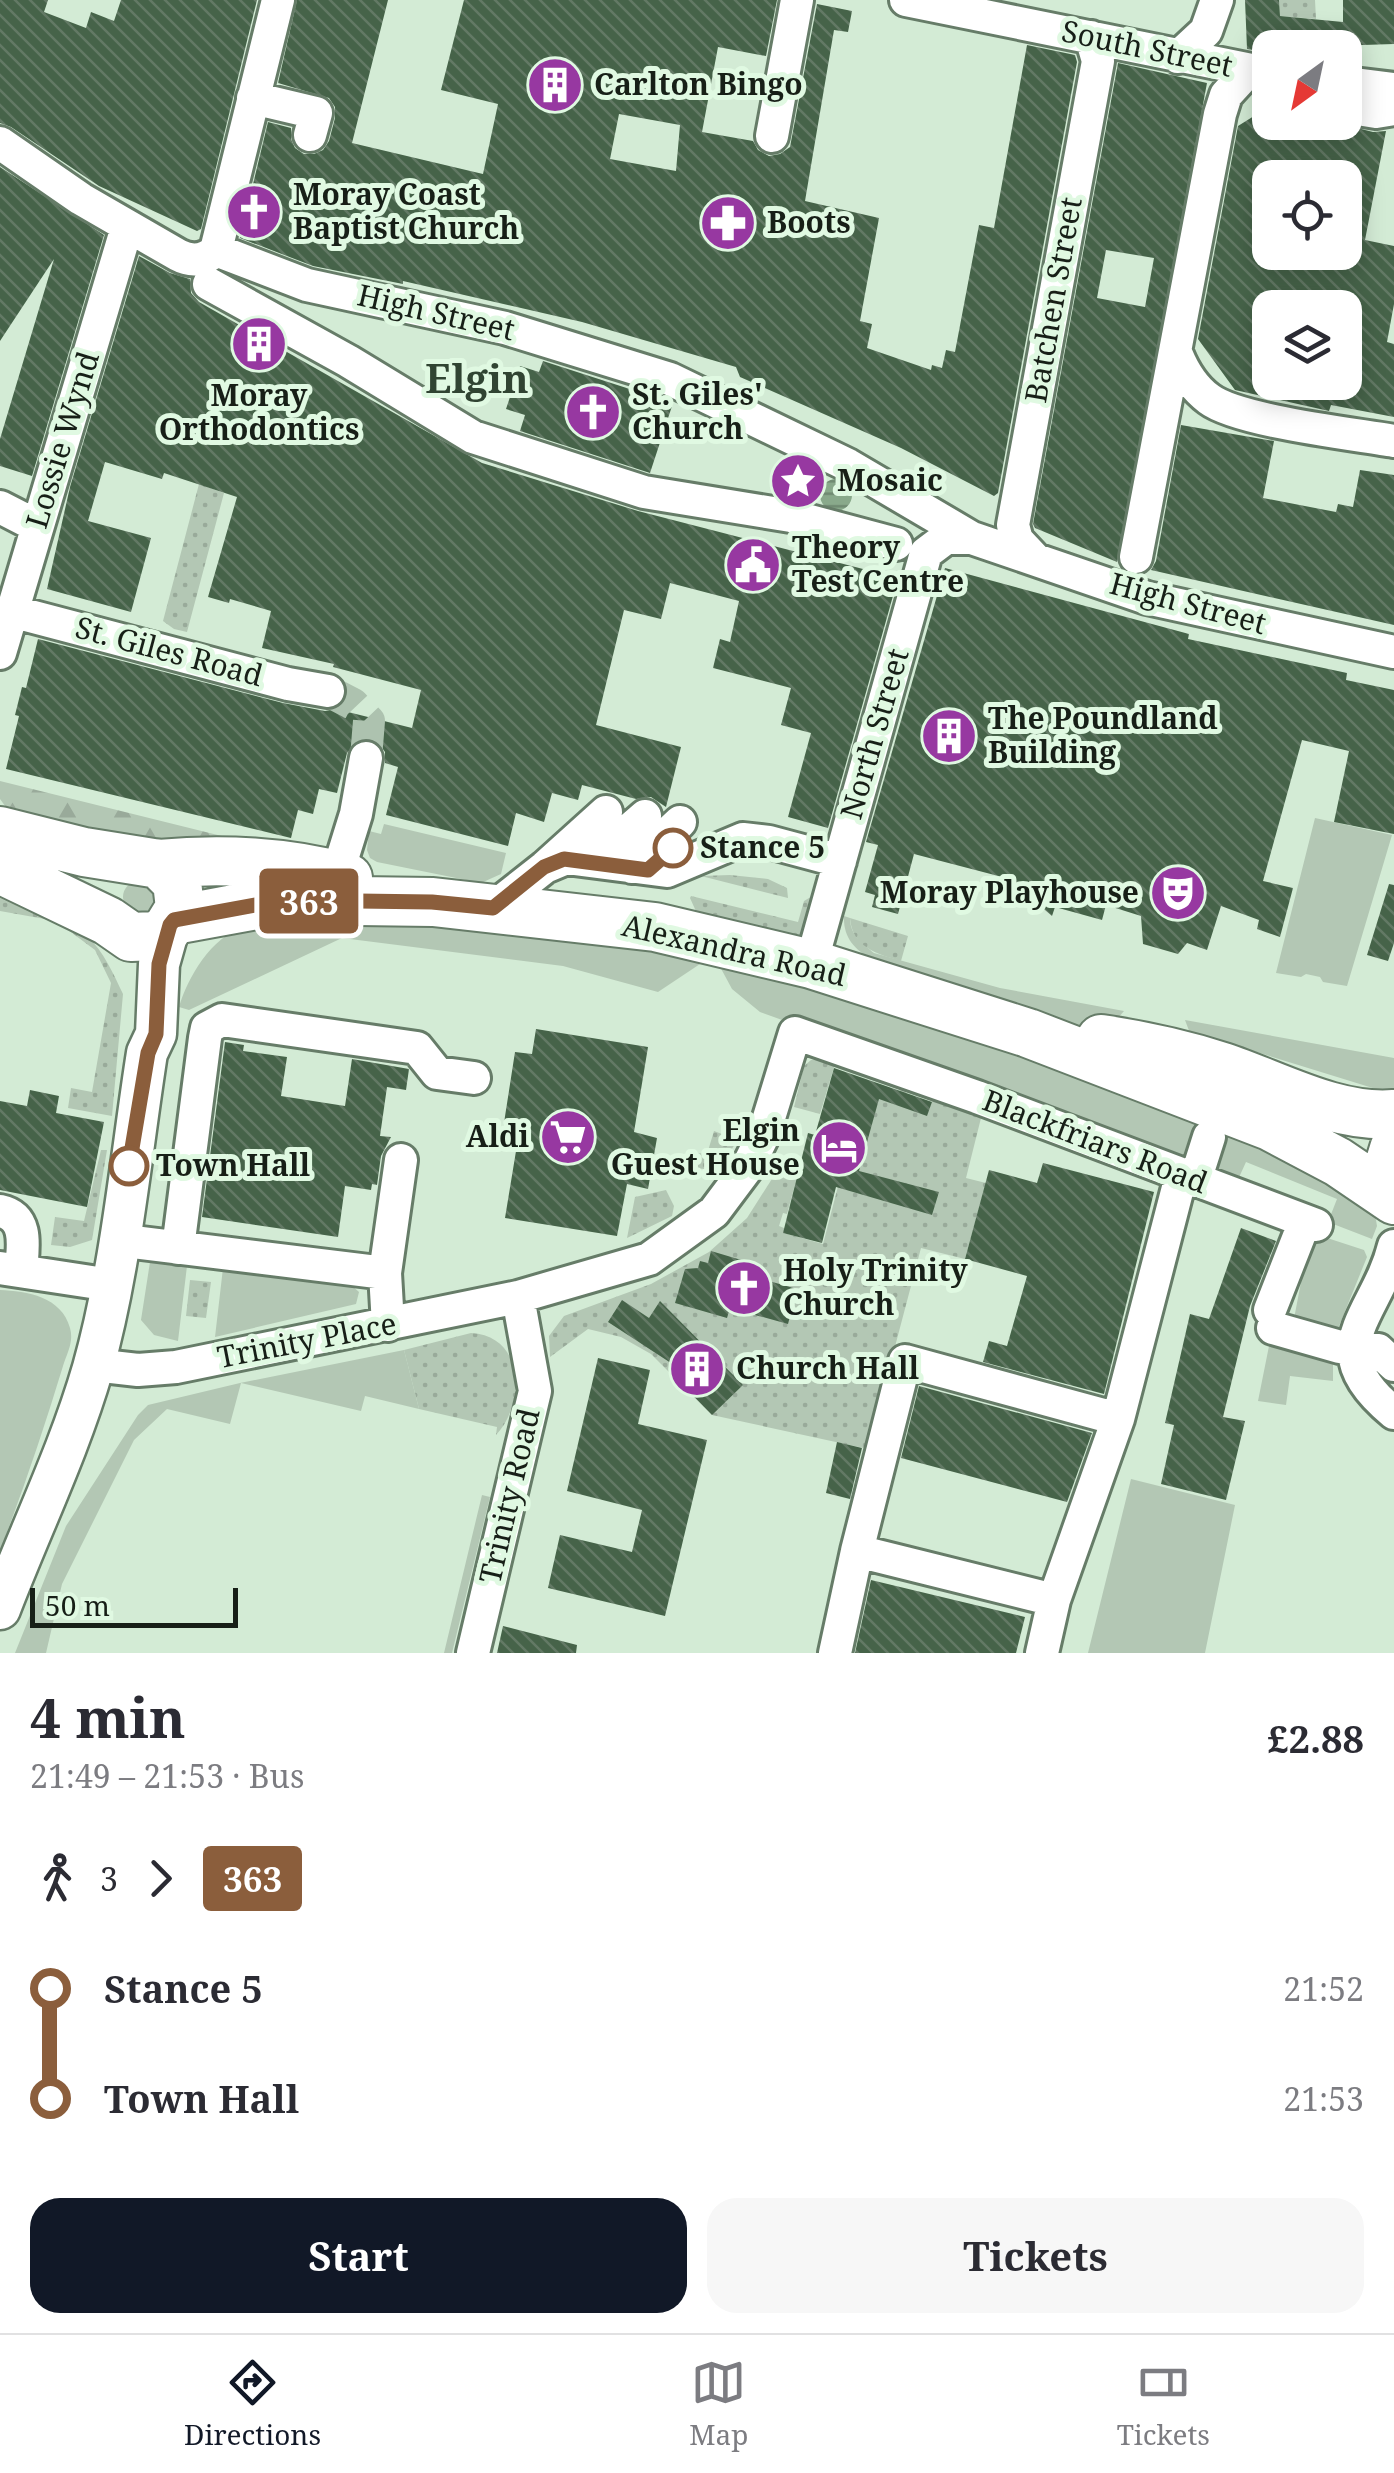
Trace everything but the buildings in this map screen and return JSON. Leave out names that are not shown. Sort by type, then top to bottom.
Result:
[{"type":"highway","name":"Alexandra Road","points":[[0,831],[84,852],[148,862],[235,862],[337,875],[432,902]]},
{"type":"highway","points":[[0,869],[114,926],[143,938],[156,936],[172,922],[180,908],[177,882],[148,862],[116,868],[103,888],[102,899],[114,926]]},
{"type":"highway","name":"Alexandra Road","points":[[172,922],[283,900],[432,902],[655,927],[811,964],[1028,1033],[1270,1126],[1394,1197]]},
{"type":"highway","name":"Alexandra Road","points":[[1028,1033],[1143,1046],[1221,1066],[1345,1110],[1394,1114]]},
{"type":"highway","name":"Alexandra Road","points":[[1394,1148],[1390,1162],[1394,1197]]},
{"type":"main road","points":[[0,1609],[69,1442],[94,1365],[112,1285],[148,1053],[156,1034],[159,964],[172,922]]},
{"type":"main road","points":[[114,926],[135,979],[148,1053]]},
{"type":"street","points":[[216,250],[278,0]]},
{"type":"street","points":[[772,136],[797,0]]},
{"type":"street","name":"South Street","points":[[906,0],[998,9],[1091,37],[1252,71]]},
{"type":"street","points":[[1178,56],[1206,31],[1217,0]]},
{"type":"street","name":"Batchen Street","points":[[1034,558],[1017,540],[1013,525],[1098,61],[1091,37]]},
{"type":"street","points":[[1136,557],[1220,114],[1226,96],[1252,77]]},
{"type":"street","points":[[1362,85],[1394,89]]},
{"type":"street","points":[[253,98],[316,113],[310,135]]},
{"type":"street","points":[[1362,110],[1394,109]]},
{"type":"street","name":"High Street","points":[[0,143],[127,227],[184,258],[204,258],[216,250],[311,285],[508,328],[670,379],[848,465],[972,538],[1147,598],[1394,652]]},
{"type":"street","name":"Lossie Wynd","points":[[0,653],[127,227]]},
{"type":"street","points":[[210,284],[473,438],[644,492],[792,516],[896,544]]},
{"type":"street","points":[[296,332],[311,285]]},
{"type":"street","points":[[1177,355],[1189,378],[1210,400],[1247,414],[1394,441]]},
{"type":"street","points":[[0,507],[37,526]]},
{"type":"street","name":"North Street","points":[[811,964],[926,552],[946,538],[972,538]]},
{"type":"street","name":"St. Giles Road","points":[[11,611],[288,684],[328,691]]},
{"type":"street","points":[[337,875],[356,814],[366,758]]},
{"type":"street","points":[[601,864],[644,817]]},
{"type":"street","points":[[601,864],[644,817]]},
{"type":"street","points":[[493,908],[601,864],[644,817]]},
{"type":"street","points":[[601,864],[667,871],[756,840],[837,869]]},
{"type":"street","points":[[178,1248],[204,1038],[207,1028],[214,1023],[222,1020],[417,1048],[437,1073],[474,1078]]},
{"type":"street","name":"Blackfriars Road","points":[[518,1297],[649,1259],[714,1212],[748,1168],[764,1134],[795,1032],[1311,1223],[1271,1319],[1375,1355]]},
{"type":"street","points":[[1042,1653],[1054,1600],[1118,1419],[1188,1179],[1209,1138]]},
{"type":"street","points":[[388,1326],[385,1273],[401,1160]]},
{"type":"street","points":[[0,1211],[19,1221],[24,1240],[10,1269],[112,1285]]},
{"type":"street","points":[[117,1240],[385,1273]]},
{"type":"street","points":[[1394,1246],[1366,1308],[1375,1355],[1386,1381],[1394,1389]]},
{"type":"street","name":"Trinity Place","points":[[94,1365],[138,1370],[176,1366],[518,1297]]},
{"type":"street","name":"Trinity Road","points":[[473,1653],[534,1391],[518,1297]]},
{"type":"street","points":[[1394,1301],[1380,1330],[1375,1355],[1360,1377],[1394,1413]]},
{"type":"street","points":[[834,1653],[905,1361],[1118,1419]]},
{"type":"street","points":[[857,1551],[1054,1600]]},
{"type":"green space","points":[[1279,0],[1315,0],[1316,19],[1280,16]]},
{"type":"green space","points":[[199,484],[224,493],[187,632],[163,621]]},
{"type":"green space","points":[[0,781],[274,849],[209,852],[137,835],[64,830],[8,810],[0,799]]},
{"type":"green space","points":[[1315,818],[1392,835],[1347,986],[1306,974],[1301,977],[1276,973]]},
{"type":"green space","points":[[384,824],[506,853],[501,874],[481,883],[377,862],[367,850],[369,831],[381,834]]},
{"type":"green space","points":[[701,876],[768,879],[787,888],[788,898]]},
{"type":"green space","points":[[139,881],[150,886],[155,897],[150,908],[139,913],[128,908],[123,897],[128,886]]},
{"type":"green space","points":[[0,892],[87,936],[116,978],[123,994],[112,1116],[68,1108],[71,1088],[92,1092],[111,983],[95,950],[56,921],[0,911]]},
{"type":"green space","points":[[819,892],[806,932],[798,937],[699,918],[690,898],[798,922],[804,901]]},
{"type":"green space","points":[[844,916],[850,918],[858,938],[874,953],[1000,988],[1124,1011],[1102,1025],[1075,1026],[871,959],[851,942]]},
{"type":"green space","points":[[850,918],[908,936],[901,961],[861,943]]},
{"type":"green space","points":[[300,919],[583,936],[706,960],[658,992],[563,966],[342,938],[189,1010],[179,1007],[195,971],[211,949],[232,932],[257,924]]},
{"type":"green space","points":[[718,963],[862,1001],[1049,1060],[1288,1147],[1375,1214],[1377,1226],[1372,1239],[1328,1222],[1337,1199],[1246,1162],[1236,1184],[760,1012],[732,989]]},
{"type":"green space","points":[[1185,1020],[1394,1058],[1394,1089],[1376,1089],[1191,1036]]},
{"type":"green space","points":[[819,1059],[835,1064],[820,1114],[794,1107],[804,1066]]},
{"type":"green space","points":[[902,1083],[908,1086],[902,1106],[927,1115],[934,1095],[982,1114],[966,1178],[986,1183],[965,1259],[921,1248],[868,1449],[712,1415],[651,1354],[621,1337],[588,1329],[550,1357],[549,1336],[564,1316],[651,1284],[709,1252],[747,1218],[777,1171],[797,1177],[787,1214],[783,1213],[779,1226],[784,1233],[823,1244],[863,1090],[897,1099]]},
{"type":"green space","points":[[714,1131],[738,1140],[717,1170],[693,1168],[698,1153],[707,1154]]},
{"type":"green space","points":[[101,1150],[107,1150],[92,1240],[70,1247],[51,1245],[55,1217],[84,1221]]},
{"type":"green space","points":[[666,1190],[674,1206],[672,1216],[627,1238],[635,1197]]},
{"type":"green space","points":[[1318,1235],[1364,1250],[1367,1257],[1335,1336],[1293,1324],[1305,1261]]},
{"type":"green space","points":[[150,1262],[187,1266],[178,1341],[154,1335],[141,1320]]},
{"type":"green space","points":[[223,1268],[350,1284],[359,1292],[356,1304],[215,1337]]},
{"type":"green space","points":[[190,1280],[211,1282],[206,1318],[186,1316]]},
{"type":"green space","points":[[0,1290],[32,1294],[51,1303],[66,1318],[71,1338],[0,1551]]},
{"type":"green space","points":[[471,1333],[489,1337],[502,1346],[515,1373],[512,1406],[496,1435],[497,1427],[419,1409],[404,1350]]},
{"type":"green space","points":[[1271,1336],[1333,1352],[1333,1381],[1290,1376],[1286,1405],[1258,1401]]},
{"type":"green space","points":[[404,1350],[419,1409],[365,1396],[361,1411],[241,1383],[230,1424],[167,1409],[134,1440],[62,1584],[46,1653],[15,1653],[66,1526],[148,1405],[240,1383]]},
{"type":"green space","points":[[1131,1479],[1235,1505],[1205,1653],[1088,1653]]},
{"type":"green space","points":[[482,1495],[490,1497],[452,1653],[444,1653]]},
{"type":"shaded area","points":[[836,479],[847,484],[852,495],[847,506],[836,511],[825,506],[820,495],[825,484]]},
{"type":"tunnel","points":[[328,691],[353,704],[369,721],[366,758]]},
{"type":"bus line","name":"363","points":[[129,1166],[148,1053],[156,1034],[159,964],[174,920],[283,900],[432,902],[493,908],[544,867],[564,859],[648,870],[673,848]]},
{"type":"place","name":"Carlton Bingo","points":[[555,85]]},
{"type":"place","name":"Moray Coast Baptist Church","points":[[254,212]]},
{"type":"place","name":"Boots","points":[[728,223]]},
{"type":"place","name":"Moray Orthodontics","points":[[259,344]]},
{"type":"place","name":"St. Giles' Church","points":[[593,412]]},
{"type":"place","name":"Mosaic","points":[[798,481]]},
{"type":"place","name":"Theory Test Centre","points":[[753,565]]},
{"type":"place","name":"The Poundland Building","points":[[949,736]]},
{"type":"place","name":"Stance 5","points":[[673,848]]},
{"type":"place","name":"Moray Playhouse","points":[[1178,893]]},
{"type":"place","name":"Aldi","points":[[568,1137]]},
{"type":"place","name":"Elgin Guest House","points":[[839,1148]]},
{"type":"place","name":"Town Hall","points":[[129,1166]]},
{"type":"place","name":"Holy Trinity Church","points":[[744,1288]]},
{"type":"place","name":"Church Hall","points":[[697,1369]]},
{"type":"district","name":"Elgin","points":[[477,379]]}]
